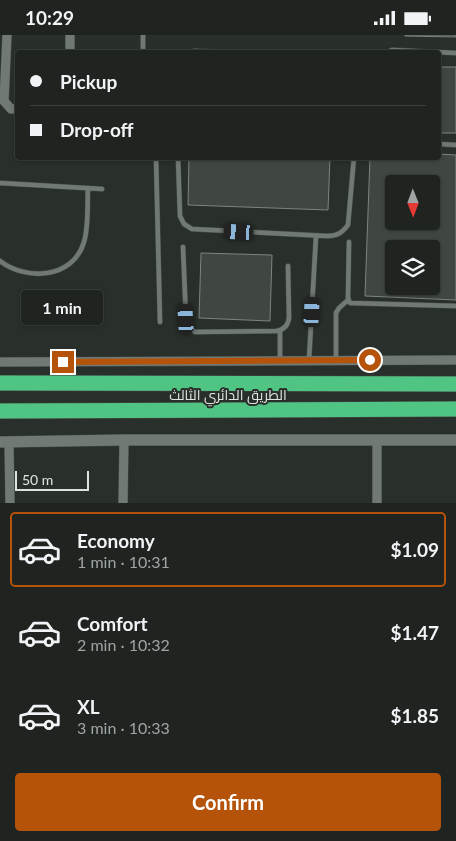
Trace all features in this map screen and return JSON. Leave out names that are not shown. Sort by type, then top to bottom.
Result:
[{"type":"highway","name":"الطريق الدائري الثالث","points":[[0,383],[456,384]]},
{"type":"highway","name":"الطريق الدائري الثالث","points":[[0,411],[456,409]]},
{"type":"street","points":[[7,35],[4,101],[11,109],[15,109]]},
{"type":"street","points":[[70,35],[70,50]]},
{"type":"street","points":[[0,362],[456,360]]},
{"type":"street","points":[[123,503],[124,440]]},
{"type":"street","points":[[376,440],[377,503]]},
{"type":"street","points":[[10,503],[5,442],[456,440]]},
{"type":"lane","points":[[143,35],[143,50]]},
{"type":"lane","points":[[441,52],[456,53]]},
{"type":"lane","points":[[441,144],[456,145]]},
{"type":"lane","points":[[156,160],[160,322]]},
{"type":"lane","points":[[178,160],[180,216],[184,224],[192,229],[316,236],[335,236],[343,232],[348,225],[354,160]]},
{"type":"lane","points":[[0,183],[102,189]]},
{"type":"lane","points":[[0,261],[20,272],[37,274],[52,272],[73,260],[84,244],[88,188]]},
{"type":"lane","points":[[309,360],[316,236]]},
{"type":"lane","points":[[348,242],[348,301]]},
{"type":"lane","points":[[183,247],[186,319],[188,327],[199,333],[280,330],[286,326],[289,318],[288,266]]},
{"type":"lane","points":[[348,301],[352,304],[456,306]]},
{"type":"lane","points":[[336,360],[336,313],[338,308],[348,301]]},
{"type":"lane","points":[[280,330],[280,361]]},
{"type":"building","points":[[456,35],[456,37],[405,36]]},
{"type":"building","points":[[441,67],[456,67],[456,133],[441,133]]},
{"type":"building","points":[[441,154],[456,155],[456,300],[365,296],[370,160],[441,160]]},
{"type":"building","points":[[189,160],[330,160],[328,210],[188,205]]},
{"type":"building","points":[[201,253],[272,255],[270,321],[199,318]]},
{"type":"route","points":[[63,362],[370,360]]}]
